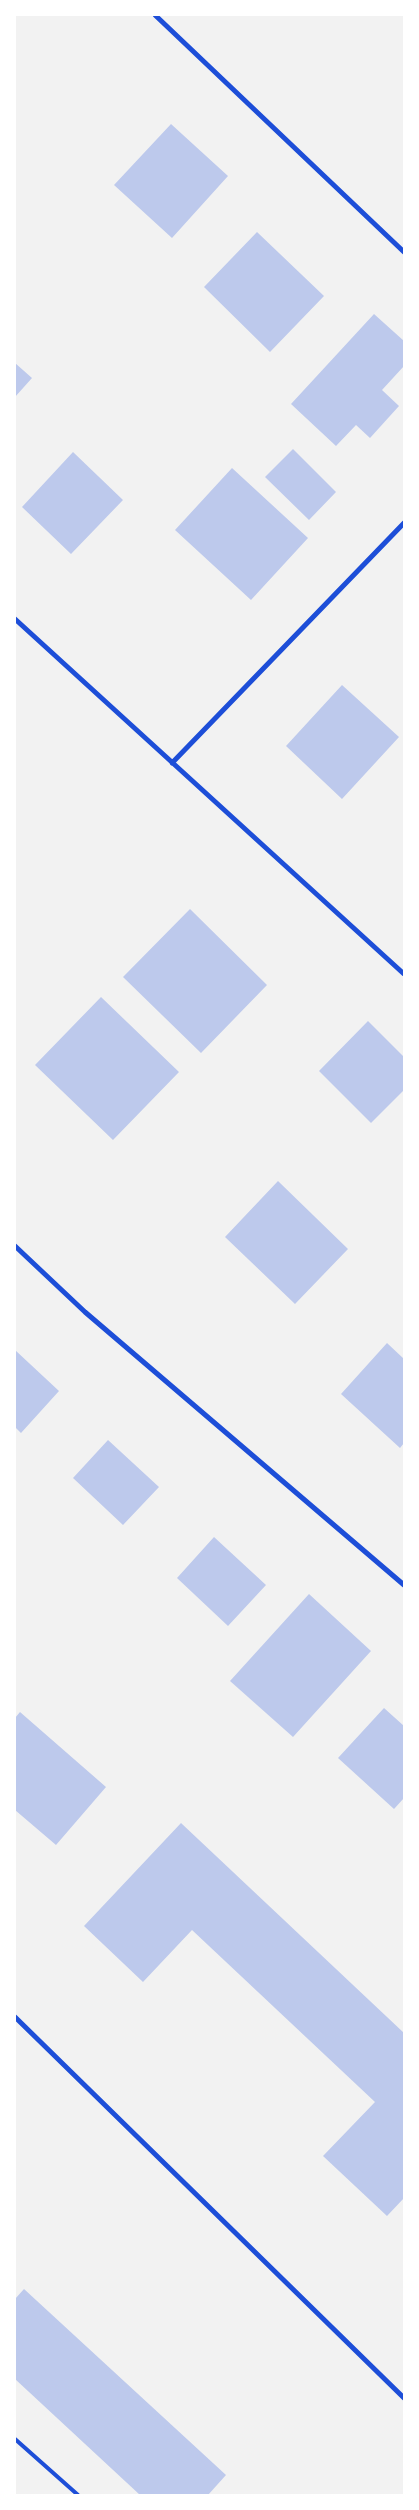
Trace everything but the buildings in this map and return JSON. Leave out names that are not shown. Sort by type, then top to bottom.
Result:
[{"type":"street","points":[[155,15],[404,252]]},
{"type":"street","points":[[172,763],[404,523]]},
{"type":"street","points":[[15,619],[404,974]]},
{"type":"street","points":[[15,1246],[86,1312],[404,1585]]},
{"type":"street","points":[[15,2017],[404,2398]]},
{"type":"lane","points":[[15,2439],[78,2495]]}]
